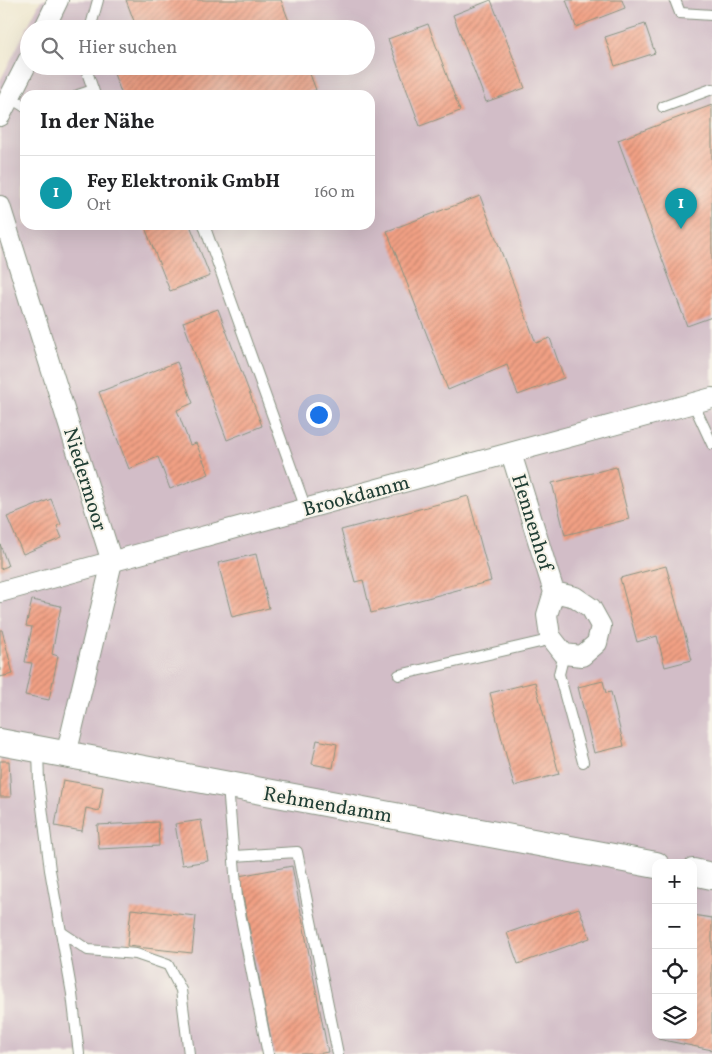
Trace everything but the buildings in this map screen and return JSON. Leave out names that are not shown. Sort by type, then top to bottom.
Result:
[{"type":"street","points":[[48,20],[58,0]]},
{"type":"street","points":[[20,90],[24,75]]},
{"type":"street","points":[[0,116],[17,102]]},
{"type":"street","name":"Niedermoor","points":[[0,206],[112,562]]},
{"type":"street","name":"Brookdamm","points":[[0,592],[702,400]]},
{"type":"street","name":"Hennenhof","points":[[511,453],[554,592],[548,616],[550,636],[558,646],[582,656],[597,643],[601,626],[591,608],[575,597],[554,592]]},
{"type":"street","points":[[66,755],[112,562]]},
{"type":"street","name":"Rehmendamm","points":[[0,742],[652,864]]},
{"type":"street","points":[[697,873],[712,876]]},
{"type":"lane","points":[[92,20],[98,0]]},
{"type":"lane","points":[[675,0],[680,13],[712,15]]},
{"type":"lane","points":[[88,75],[93,90]]},
{"type":"lane","points":[[663,107],[712,89]]},
{"type":"lane","points":[[206,230],[306,509]]},
{"type":"lane","points":[[702,400],[712,444]]},
{"type":"lane","points":[[399,675],[558,646],[559,674],[583,762]]},
{"type":"lane","points":[[38,749],[39,783],[50,870],[72,994],[80,1054]]},
{"type":"lane","points":[[228,786],[237,898],[268,1054]]},
{"type":"lane","points":[[234,856],[297,852],[338,1054]]},
{"type":"lane","points":[[61,932],[88,950],[136,954],[168,965],[181,990],[189,1054]]},
{"type":"shaded area","points":[[41,0],[712,0],[712,1054],[0,1054],[0,81],[20,41],[20,75],[375,75],[375,20],[31,20]]},
{"type":"place","name":"Fey Elektronik GmbH","points":[[681,229]]}]
